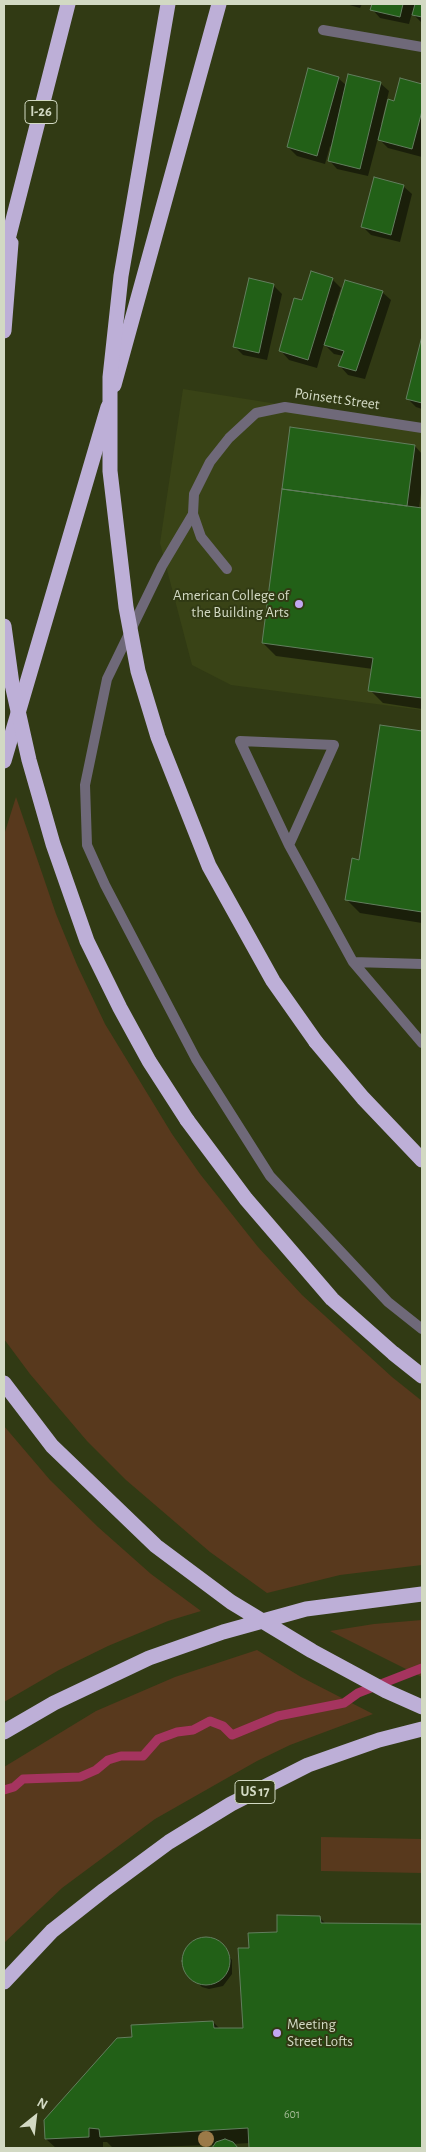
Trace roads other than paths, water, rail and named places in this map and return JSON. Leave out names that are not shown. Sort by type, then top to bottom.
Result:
[{"type":"highway","name":"I-26","points":[[4,255],[68,4]]},
{"type":"highway","points":[[168,4],[121,276],[110,377],[110,471],[126,607],[138,671],[158,736],[209,866],[273,981],[316,1042],[363,1098],[422,1160]]},
{"type":"highway","points":[[4,761],[81,504],[219,4]]},
{"type":"highway","points":[[4,332],[13,220]]},
{"type":"highway","points":[[4,626],[12,684],[29,760],[53,844],[87,941],[124,1016],[149,1061],[187,1120],[246,1199],[332,1299],[422,1376]]},
{"type":"highway","points":[[4,1383],[52,1446],[156,1546],[231,1602],[312,1651],[386,1691],[422,1706]]},
{"type":"highway","points":[[4,1732],[54,1703],[149,1658],[223,1632],[306,1609],[422,1594]]},
{"type":"highway","name":"US 17","points":[[4,1982],[52,1931],[168,1842],[231,1804],[308,1765],[379,1740],[422,1728]]},
{"type":"street","points":[[323,30],[422,47]]},
{"type":"street","name":"Poinsett Street","points":[[227,570],[201,537],[193,514],[194,494],[210,462],[229,438],[256,413],[285,407],[422,428]]},
{"type":"street","points":[[193,514],[162,566],[107,679],[86,785],[87,845],[104,885],[196,1059],[270,1176],[388,1302],[422,1329]]},
{"type":"street","points":[[288,845],[334,745],[240,741],[288,845],[353,962],[422,1043]]},
{"type":"street","points":[[353,962],[422,964]]},
{"type":"waterway","points":[[4,1790],[14,1787],[23,1779],[80,1777],[96,1770],[108,1760],[121,1756],[143,1756],[158,1739],[177,1732],[193,1730],[210,1721],[223,1726],[232,1735],[278,1716],[344,1703],[358,1693],[422,1668]]},
{"type":"place","name":"American College of the Building Arts","points":[[299,604]]},
{"type":"place","name":"Meeting Street Lofts","points":[[277,2033]]}]
